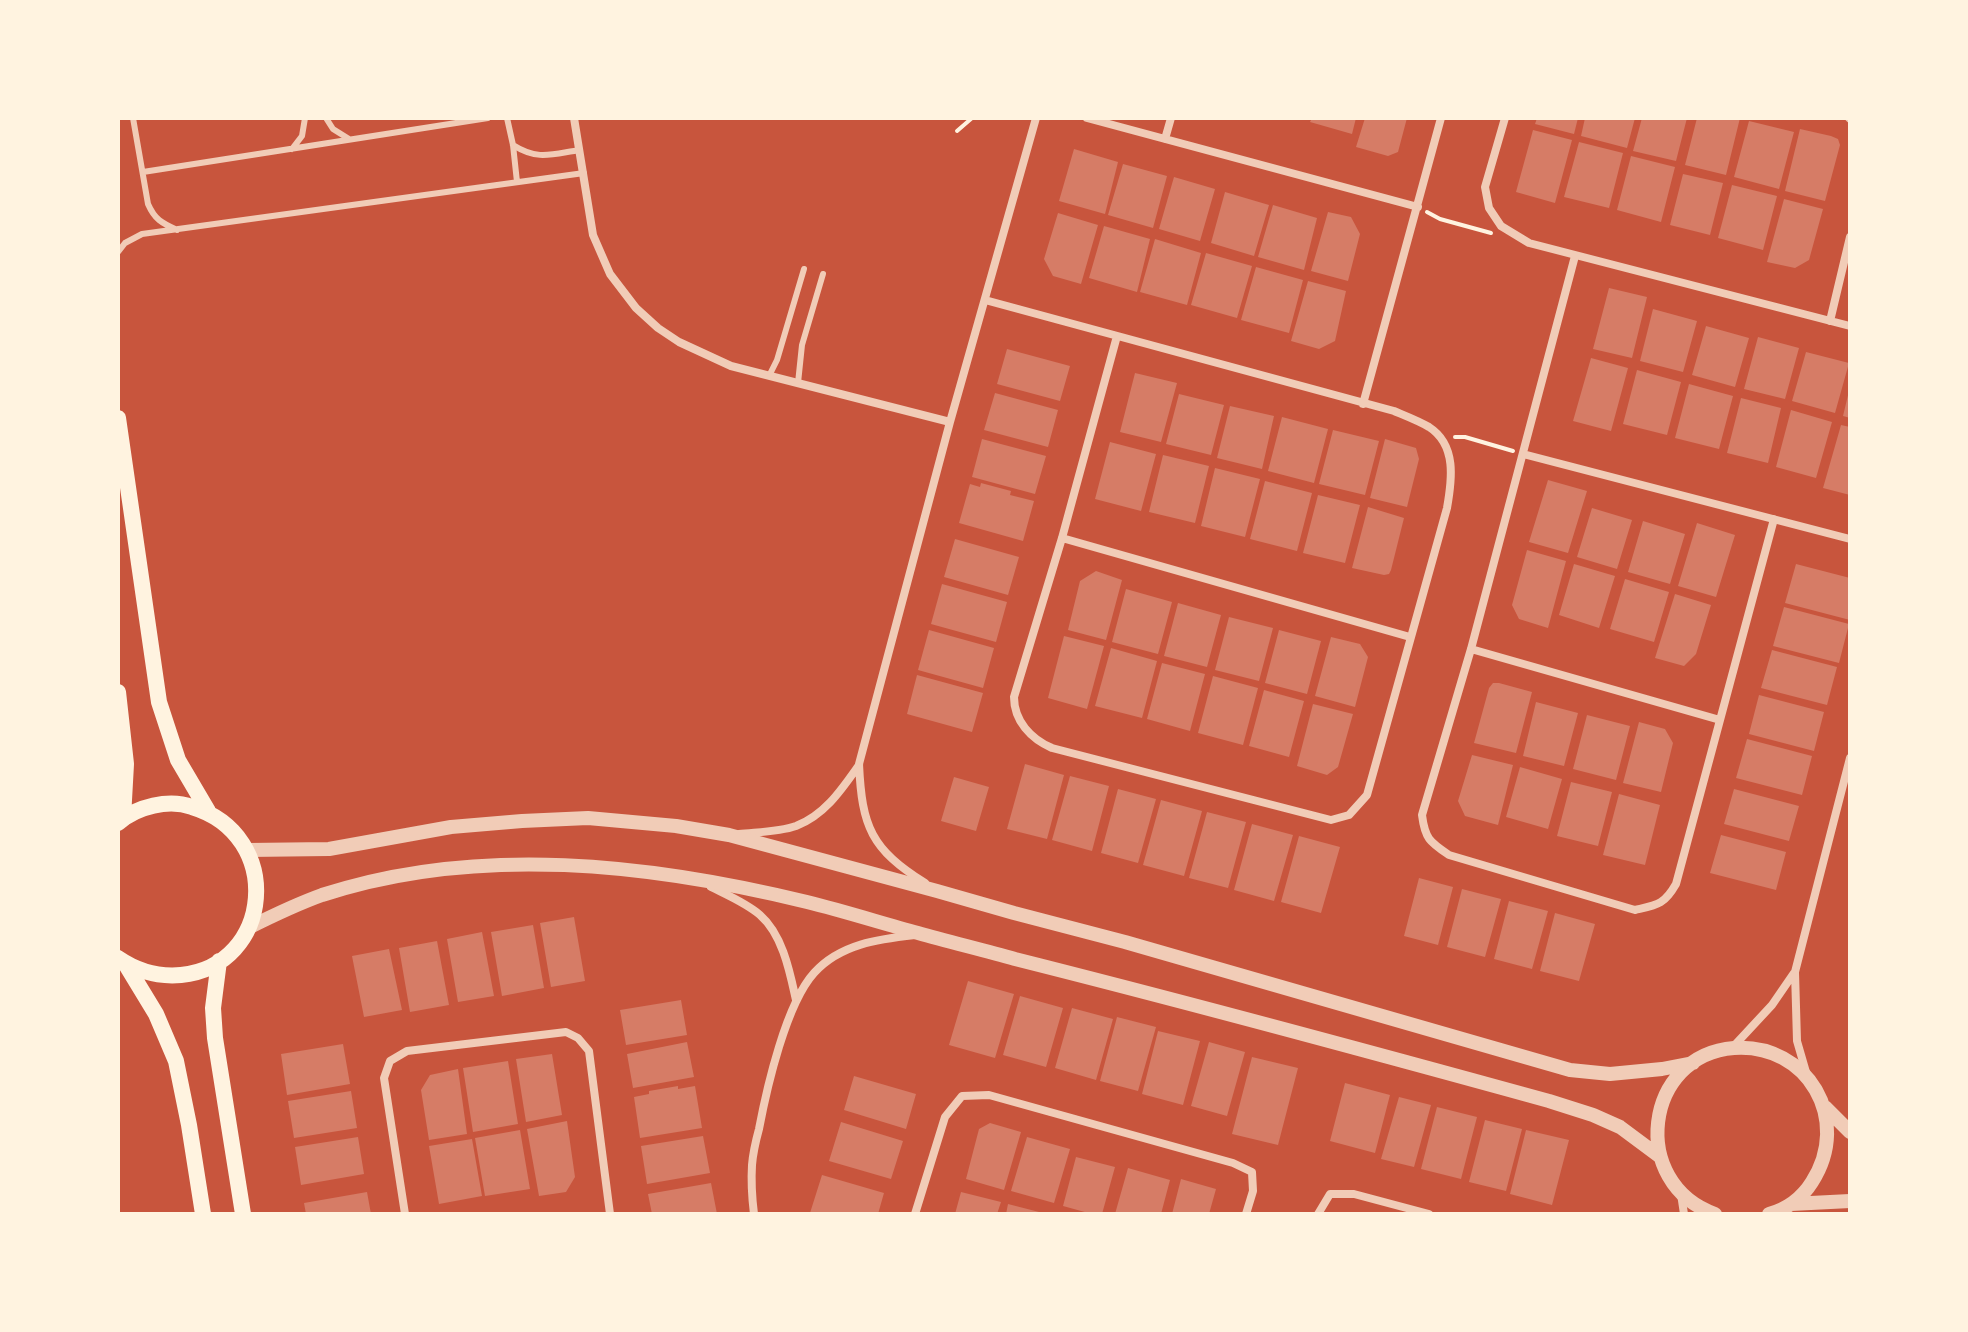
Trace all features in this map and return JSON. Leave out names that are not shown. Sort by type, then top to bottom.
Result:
[{"type":"main road","points":[[118,418],[159,702],[178,760],[208,811]]},
{"type":"main road","points":[[118,692],[126,764],[120,820]]},
{"type":"main road","points":[[120,820],[143,808],[164,804],[187,805],[208,811],[231,827],[248,850],[256,875],[256,902],[248,928],[236,947],[219,961],[193,973],[164,976],[121,960]]},
{"type":"main road","points":[[121,960],[156,1014],[176,1061],[203,1214]]},
{"type":"main road","points":[[219,961],[213,1008],[215,1038],[243,1214]]},
{"type":"street","points":[[574,118],[593,235],[610,274],[636,308],[658,328],[679,342],[731,366],[950,422]]},
{"type":"street","points":[[937,891],[902,868],[880,846],[866,822],[859,764],[950,422],[1036,118]]},
{"type":"street","points":[[1087,118],[1418,207]]},
{"type":"street","points":[[1165,139],[1171,118]]},
{"type":"street","points":[[1363,404],[1441,118]]},
{"type":"street","points":[[1505,118],[1485,187],[1489,208],[1501,226],[1529,243],[1850,326]]},
{"type":"street","points":[[1830,321],[1850,237]]},
{"type":"street","points":[[1575,256],[1471,649],[1422,815],[1424,830],[1431,842],[1449,855],[1635,910],[1656,905],[1668,897],[1676,884],[1774,519]]},
{"type":"street","points":[[985,300],[1394,411],[1431,428],[1448,446],[1452,479],[1447,508],[1367,795],[1349,815],[1331,820],[1052,748],[1036,741],[1014,709],[1014,697],[1062,538],[1117,336]]},
{"type":"street","points":[[1523,454],[1850,539]]},
{"type":"street","points":[[1062,538],[1410,637]]},
{"type":"street","points":[[1471,649],[1720,720]]},
{"type":"street","points":[[1807,1077],[1797,1041],[1795,972],[1850,762]]},
{"type":"street","points":[[729,835],[795,826],[818,813],[835,798],[859,764]]},
{"type":"street","points":[[248,850],[329,849],[451,827],[522,821],[575,818],[638,821],[729,835],[1276,985],[1570,1070],[1621,1073],[1693,1063]]},
{"type":"street","points":[[248,928],[321,896],[404,874],[451,867],[630,869],[697,879],[811,903],[1549,1101],[1620,1127],[1659,1156]]},
{"type":"street","points":[[697,879],[761,915],[780,947],[796,1001]]},
{"type":"street","points":[[754,1214],[752,1163],[760,1120],[771,1074],[796,1001],[814,973],[830,959],[854,946],[874,940],[922,935]]},
{"type":"street","points":[[1732,1048],[1772,1005],[1795,972]]},
{"type":"street","points":[[405,1214],[384,1078],[390,1061],[407,1051],[566,1032],[578,1038],[589,1051],[610,1214]]},
{"type":"street","points":[[1715,1214],[1701,1209],[1681,1194],[1668,1176],[1659,1156],[1659,1114],[1677,1077],[1705,1056],[1732,1048],[1760,1049],[1786,1059],[1807,1077],[1824,1105],[1828,1127],[1827,1149],[1820,1171],[1791,1204],[1769,1214]]},
{"type":"street","points":[[915,1214],[945,1117],[962,1096],[989,1095],[1233,1163],[1252,1172],[1253,1191],[1246,1214]]},
{"type":"street","points":[[1824,1105],[1850,1132]]},
{"type":"street","points":[[1318,1214],[1330,1194],[1354,1194],[1429,1214]]},
{"type":"street","points":[[1681,1194],[1684,1214]]},
{"type":"street","points":[[1791,1204],[1850,1201]]},
{"type":"lane","points":[[133,118],[152,214],[160,222],[178,230]]},
{"type":"lane","points":[[292,149],[302,136],[305,118]]},
{"type":"lane","points":[[326,118],[333,129],[350,139]]},
{"type":"lane","points":[[143,172],[488,118]]},
{"type":"lane","points":[[507,118],[517,182]]},
{"type":"lane","points":[[513,145],[525,153],[539,156],[580,150]]},
{"type":"lane","points":[[118,252],[125,243],[142,234],[584,173]]},
{"type":"lane","points":[[769,376],[777,360],[804,269]]},
{"type":"lane","points":[[798,383],[802,345],[823,274]]},
{"type":"path","points":[[957,131],[972,118]]},
{"type":"path","points":[[1418,207],[1440,219],[1499,235]]},
{"type":"path","points":[[1440,438],[1465,437],[1523,454]]},
{"type":"building","points":[[1312,118],[1356,118],[1352,134],[1310,122]]},
{"type":"building","points":[[1365,118],[1407,118],[1398,152],[1388,156],[1356,147]]},
{"type":"building","points":[[1537,118],[1578,118],[1574,134],[1535,124]]},
{"type":"building","points":[[1585,118],[1635,118],[1627,148],[1581,136]]},
{"type":"building","points":[[1642,118],[1687,118],[1676,161],[1633,151]]},
{"type":"building","points":[[1697,118],[1740,118],[1726,175],[1685,165]]},
{"type":"building","points":[[1749,121],[1794,132],[1779,189],[1734,177]]},
{"type":"building","points":[[1800,129],[1838,139],[1840,145],[1825,201],[1785,191]]},
{"type":"building","points":[[1533,130],[1572,140],[1555,203],[1516,192]]},
{"type":"building","points":[[1579,142],[1623,153],[1609,208],[1564,197]]},
{"type":"building","points":[[1074,149],[1118,162],[1105,214],[1059,201]]},
{"type":"building","points":[[1631,156],[1675,167],[1661,222],[1617,210]]},
{"type":"building","points":[[1123,164],[1167,176],[1153,228],[1108,215]]},
{"type":"building","points":[[1683,174],[1723,183],[1710,235],[1670,225]]},
{"type":"building","points":[[1174,177],[1215,189],[1200,241],[1159,229]]},
{"type":"building","points":[[1732,185],[1777,196],[1763,250],[1718,238]]},
{"type":"building","points":[[1225,192],[1269,205],[1254,256],[1211,243]]},
{"type":"building","points":[[1784,199],[1823,209],[1809,260],[1795,268],[1767,262]]},
{"type":"building","points":[[1273,205],[1317,218],[1304,270],[1258,257]]},
{"type":"building","points":[[1328,212],[1351,217],[1360,234],[1348,281],[1311,271]]},
{"type":"building","points":[[1058,213],[1098,225],[1081,284],[1053,276],[1044,259]]},
{"type":"building","points":[[1104,226],[1150,239],[1137,292],[1089,278]]},
{"type":"building","points":[[1155,239],[1201,253],[1187,305],[1140,292]]},
{"type":"building","points":[[1206,253],[1252,266],[1237,318],[1191,305]]},
{"type":"building","points":[[1256,267],[1303,280],[1289,333],[1241,320]]},
{"type":"building","points":[[1308,281],[1346,291],[1335,341],[1319,349],[1291,341]]},
{"type":"building","points":[[1609,288],[1647,297],[1632,358],[1593,349]]},
{"type":"building","points":[[1653,309],[1697,321],[1683,372],[1640,361]]},
{"type":"building","points":[[1706,326],[1749,338],[1735,387],[1692,375]]},
{"type":"building","points":[[1758,337],[1799,348],[1785,399],[1744,389]]},
{"type":"building","points":[[1007,349],[1070,366],[1060,401],[997,384]]},
{"type":"building","points":[[1806,352],[1849,363],[1835,413],[1792,401]]},
{"type":"building","points":[[1591,358],[1628,368],[1611,431],[1573,421]]},
{"type":"building","points":[[1637,370],[1681,382],[1667,435],[1623,424]]},
{"type":"building","points":[[1135,373],[1177,383],[1161,442],[1120,432]]},
{"type":"building","points":[[1689,384],[1733,396],[1719,449],[1675,438]]},
{"type":"building","points":[[1850,391],[1850,418],[1843,416]]},
{"type":"building","points":[[995,393],[1058,410],[1048,447],[984,430]]},
{"type":"building","points":[[1179,394],[1224,405],[1211,455],[1166,444]]},
{"type":"building","points":[[1741,398],[1781,408],[1768,463],[1727,453]]},
{"type":"building","points":[[1230,406],[1274,416],[1262,469],[1217,458]]},
{"type":"building","points":[[1791,410],[1832,422],[1816,478],[1776,467]]},
{"type":"building","points":[[1282,417],[1328,429],[1314,483],[1268,471]]},
{"type":"building","points":[[1841,425],[1850,427],[1850,495],[1823,488]]},
{"type":"building","points":[[1333,430],[1379,441],[1365,495],[1319,484]]},
{"type":"building","points":[[982,439],[1046,456],[1035,494],[972,477]]},
{"type":"building","points":[[1385,439],[1416,448],[1419,459],[1407,507],[1370,498]]},
{"type":"building","points":[[1110,442],[1156,454],[1141,511],[1095,499]]},
{"type":"building","points":[[1163,455],[1209,466],[1195,523],[1149,512]]},
{"type":"building","points":[[1215,468],[1260,479],[1245,537],[1201,526]]},
{"type":"building","points":[[1548,480],[1587,491],[1568,553],[1529,542]]},
{"type":"building","points":[[1265,481],[1312,493],[1297,551],[1250,539]]},
{"type":"building","points":[[981,483],[1034,501],[1023,541],[959,523],[970,484],[980,487]]},
{"type":"building","points":[[1318,495],[1360,505],[1345,563],[1303,553]]},
{"type":"building","points":[[1368,507],[1404,518],[1389,574],[1352,568]]},
{"type":"building","points":[[1592,508],[1632,520],[1617,569],[1577,557]]},
{"type":"building","points":[[1643,521],[1685,534],[1670,584],[1628,572]]},
{"type":"building","points":[[1697,523],[1735,535],[1716,597],[1678,586]]},
{"type":"building","points":[[955,539],[1019,557],[1008,595],[944,577]]},
{"type":"building","points":[[1527,550],[1566,561],[1548,628],[1519,619],[1512,605]]},
{"type":"building","points":[[1574,564],[1615,576],[1599,628],[1559,615]]},
{"type":"building","points":[[1796,564],[1850,578],[1850,620],[1785,603]]},
{"type":"building","points":[[1096,571],[1122,580],[1106,640],[1068,630],[1080,581]]},
{"type":"building","points":[[1625,579],[1669,592],[1654,642],[1610,629]]},
{"type":"building","points":[[942,584],[1007,602],[996,642],[931,624]]},
{"type":"building","points":[[1126,589],[1172,602],[1158,654],[1112,642]]},
{"type":"building","points":[[1675,594],[1711,605],[1696,654],[1684,666],[1655,658]]},
{"type":"building","points":[[1178,603],[1221,615],[1207,667],[1164,656]]},
{"type":"building","points":[[1784,607],[1849,624],[1839,663],[1773,646]]},
{"type":"building","points":[[1229,617],[1273,628],[1259,681],[1215,670]]},
{"type":"building","points":[[929,630],[994,648],[983,688],[918,670]]},
{"type":"building","points":[[1279,630],[1321,641],[1307,694],[1265,683]]},
{"type":"building","points":[[1064,636],[1104,646],[1087,709],[1048,698]]},
{"type":"building","points":[[1331,637],[1360,644],[1368,657],[1355,707],[1315,696]]},
{"type":"building","points":[[1111,648],[1157,661],[1142,718],[1095,706]]},
{"type":"building","points":[[1772,650],[1837,667],[1827,705],[1761,688]]},
{"type":"building","points":[[1162,663],[1205,674],[1190,731],[1147,719]]},
{"type":"building","points":[[917,675],[983,693],[972,732],[907,714]]},
{"type":"building","points":[[1213,676],[1258,688],[1243,745],[1198,733]]},
{"type":"building","points":[[1493,683],[1532,692],[1516,753],[1474,743]]},
{"type":"building","points":[[1264,690],[1304,701],[1289,757],[1249,746]]},
{"type":"building","points":[[1759,695],[1824,712],[1814,751],[1749,734]]},
{"type":"building","points":[[1536,702],[1578,713],[1564,766],[1523,756]]},
{"type":"building","points":[[1313,704],[1353,714],[1338,767],[1327,775],[1297,766]]},
{"type":"building","points":[[1587,715],[1630,726],[1616,780],[1573,769]]},
{"type":"building","points":[[1639,722],[1665,729],[1673,743],[1661,792],[1623,783]]},
{"type":"building","points":[[1747,739],[1812,756],[1802,795],[1736,778]]},
{"type":"building","points":[[1472,755],[1513,765],[1498,825],[1465,816],[1458,801]]},
{"type":"building","points":[[1025,764],[1064,775],[1047,839],[1007,829]]},
{"type":"building","points":[[1520,767],[1562,779],[1548,829],[1506,817]]},
{"type":"building","points":[[1070,776],[1109,786],[1092,851],[1052,840]]},
{"type":"building","points":[[954,777],[989,787],[976,831],[941,821]]},
{"type":"building","points":[[1571,782],[1612,792],[1598,846],[1557,836]]},
{"type":"building","points":[[1118,789],[1156,799],[1138,863],[1101,853]]},
{"type":"building","points":[[1734,789],[1799,806],[1789,841],[1724,824]]},
{"type":"building","points":[[1619,794],[1660,805],[1645,865],[1603,855]]},
{"type":"building","points":[[1161,800],[1202,811],[1184,876],[1143,865]]},
{"type":"building","points":[[1207,812],[1246,822],[1228,888],[1189,878]]},
{"type":"building","points":[[1252,824],[1293,835],[1274,901],[1234,890]]},
{"type":"building","points":[[1721,835],[1786,852],[1776,890],[1710,873]]},
{"type":"building","points":[[1299,836],[1340,847],[1321,913],[1281,902]]},
{"type":"building","points":[[1419,878],[1453,887],[1438,945],[1404,936]]},
{"type":"building","points":[[1462,889],[1501,899],[1485,957],[1447,947]]},
{"type":"building","points":[[1509,901],[1548,911],[1532,969],[1494,959]]},
{"type":"building","points":[[1555,913],[1595,924],[1579,981],[1540,971]]},
{"type":"building","points":[[574,917],[585,981],[551,987],[540,923]]},
{"type":"building","points":[[533,925],[544,988],[502,996],[491,932]]},
{"type":"building","points":[[482,932],[494,996],[458,1002],[447,939]]},
{"type":"building","points":[[437,941],[449,1005],[410,1012],[399,948]]},
{"type":"building","points":[[389,949],[402,1010],[364,1017],[352,956]]},
{"type":"building","points":[[968,981],[1014,994],[995,1058],[949,1045]]},
{"type":"building","points":[[1020,996],[1063,1008],[1046,1067],[1003,1055]]},
{"type":"building","points":[[681,1000],[687,1035],[626,1045],[620,1010]]},
{"type":"building","points":[[1072,1008],[1113,1019],[1096,1080],[1055,1068]]},
{"type":"building","points":[[1117,1017],[1156,1027],[1138,1091],[1100,1081]]},
{"type":"building","points":[[1158,1031],[1200,1041],[1183,1105],[1142,1094]]},
{"type":"building","points":[[687,1042],[694,1077],[633,1088],[627,1054]]},
{"type":"building","points":[[1209,1042],[1245,1052],[1227,1116],[1191,1106]]},
{"type":"building","points":[[343,1044],[350,1084],[287,1095],[281,1054]]},
{"type":"building","points":[[552,1054],[562,1115],[526,1122],[516,1059]]},
{"type":"building","points":[[1252,1057],[1298,1068],[1278,1145],[1232,1134]]},
{"type":"building","points":[[508,1061],[518,1124],[473,1132],[463,1068]]},
{"type":"building","points":[[458,1069],[467,1134],[429,1140],[421,1090],[430,1075]]},
{"type":"building","points":[[854,1076],[916,1094],[906,1129],[844,1110]]},
{"type":"building","points":[[1345,1083],[1390,1095],[1375,1153],[1330,1141]]},
{"type":"building","points":[[678,1086],[678,1089],[695,1086],[702,1128],[640,1138],[634,1097]]},
{"type":"building","points":[[351,1091],[357,1128],[294,1138],[288,1101]]},
{"type":"building","points":[[1399,1097],[1431,1105],[1414,1167],[1381,1159]]},
{"type":"building","points":[[1437,1107],[1477,1117],[1461,1179],[1421,1169]]},
{"type":"building","points":[[1485,1120],[1522,1129],[1506,1191],[1469,1182]]},
{"type":"building","points":[[567,1121],[575,1177],[566,1192],[539,1196],[527,1129]]},
{"type":"building","points":[[841,1122],[903,1141],[891,1179],[829,1161]]},
{"type":"building","points":[[990,1123],[1021,1132],[1004,1190],[966,1179],[979,1129]]},
{"type":"building","points":[[520,1130],[530,1189],[485,1196],[475,1138]]},
{"type":"building","points":[[1526,1130],[1569,1140],[1552,1205],[1510,1194]]},
{"type":"building","points":[[703,1136],[710,1173],[647,1184],[641,1146]]},
{"type":"building","points":[[358,1137],[364,1174],[301,1185],[295,1147]]},
{"type":"building","points":[[1027,1137],[1070,1149],[1054,1203],[1011,1191]]},
{"type":"building","points":[[472,1139],[482,1196],[439,1204],[429,1146]]},
{"type":"building","points":[[1076,1157],[1115,1167],[1102,1214],[1063,1206]]},
{"type":"building","points":[[1128,1168],[1170,1180],[1161,1214],[1115,1214]]},
{"type":"building","points":[[822,1175],[884,1193],[878,1214],[810,1213]]},
{"type":"building","points":[[1181,1179],[1216,1189],[1209,1214],[1172,1214]]},
{"type":"building","points":[[711,1183],[717,1214],[652,1214],[648,1194]]},
{"type":"building","points":[[367,1192],[371,1214],[306,1214],[304,1203]]},
{"type":"building","points":[[961,1192],[1001,1202],[997,1214],[955,1214]]},
{"type":"building","points":[[1008,1204],[1043,1213],[1043,1214],[1006,1214]]}]
